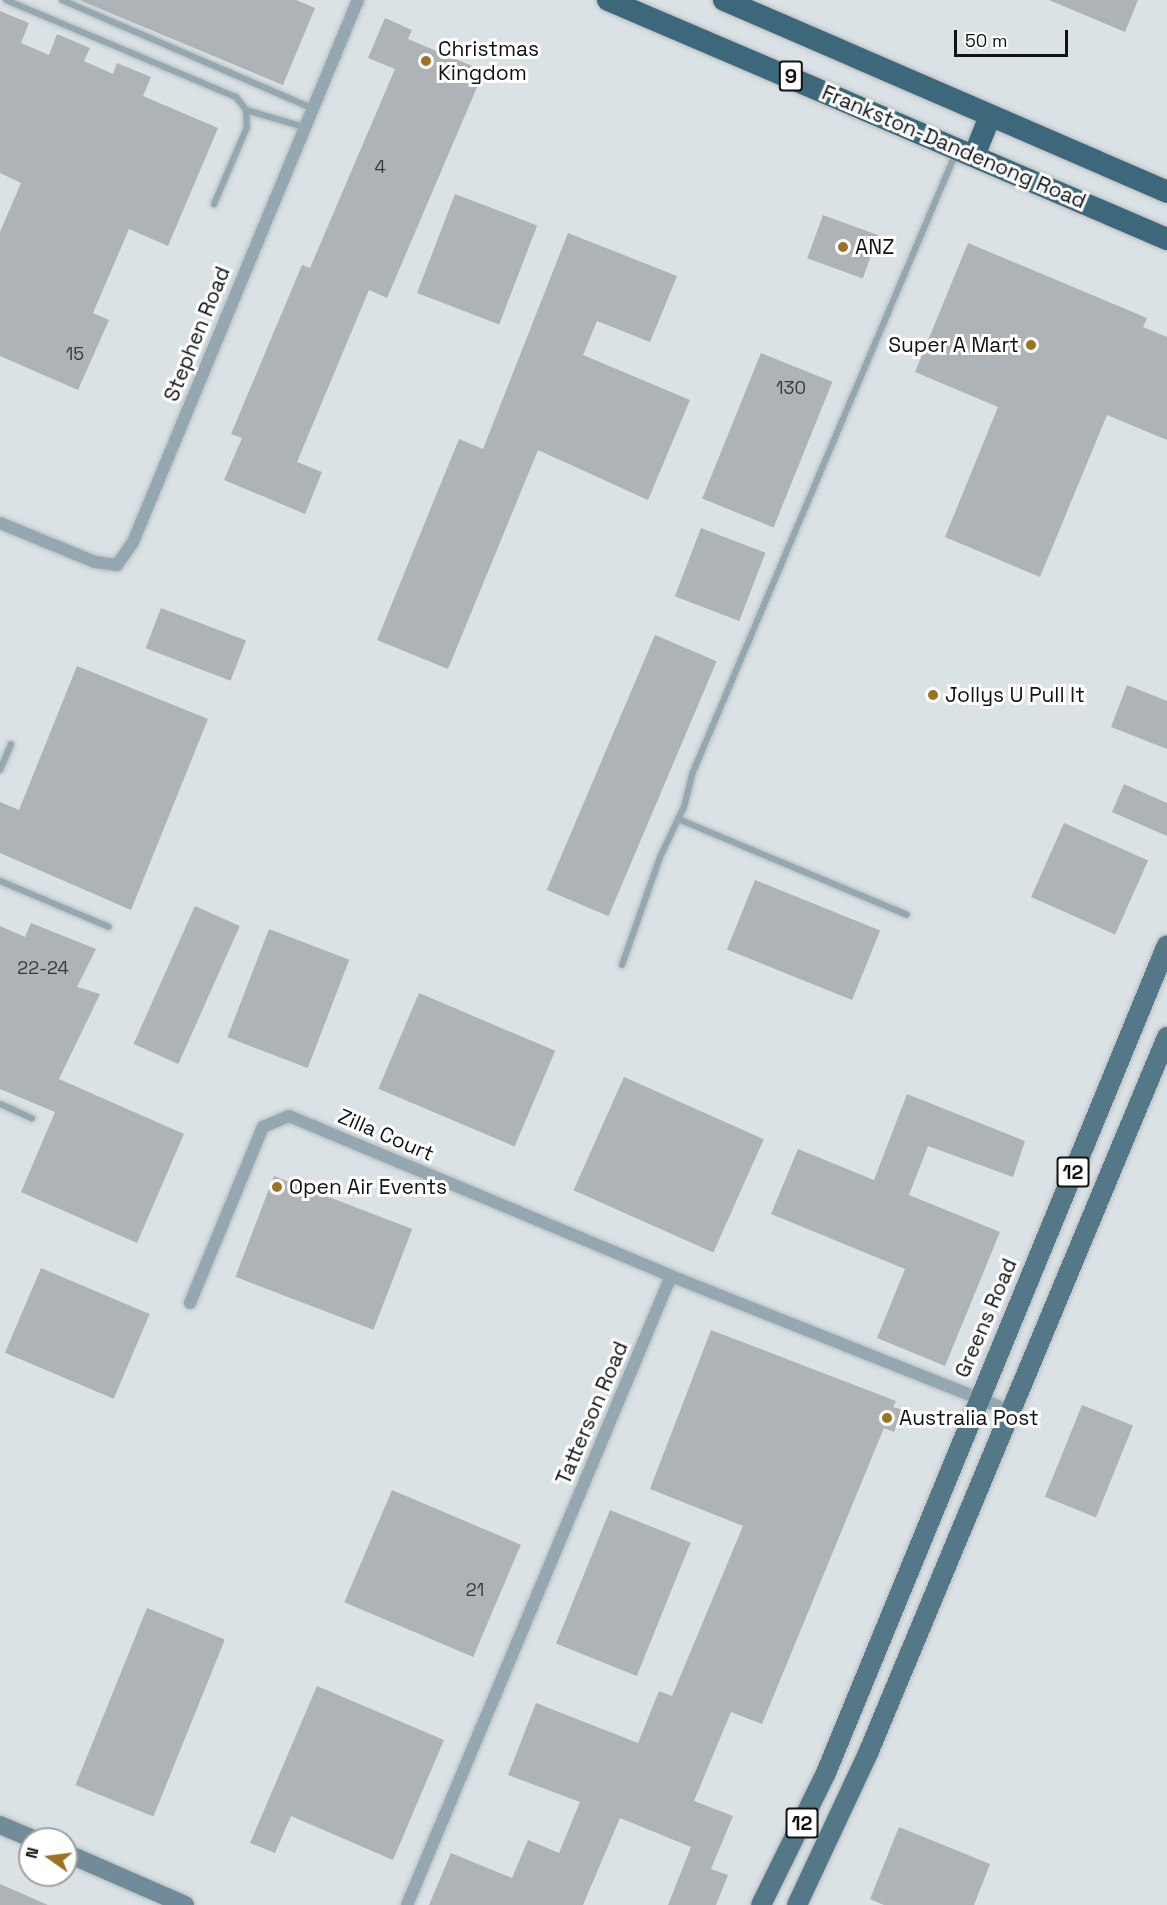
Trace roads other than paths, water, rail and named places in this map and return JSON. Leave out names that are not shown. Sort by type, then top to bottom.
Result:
[{"type":"highway","name":"Frankston-Dandenong Road","points":[[608,0],[1167,239]]},
{"type":"highway","name":"Frankston-Dandenong Road","points":[[724,0],[1167,192]]},
{"type":"highway","points":[[965,152],[990,116]]},
{"type":"main road","name":"Greens Road","points":[[761,1905],[839,1739],[1167,945]]},
{"type":"main road","name":"12","points":[[797,1905],[870,1750],[1167,1036]]},
{"type":"main road","points":[[839,1739],[870,1750]]},
{"type":"main road","points":[[0,1825],[18,1833]]},
{"type":"main road","points":[[78,1858],[185,1905]]},
{"type":"street","name":"Stephen Road","points":[[0,523],[95,562],[117,565],[133,542],[311,108],[358,0]]},
{"type":"street","name":"Zilla Court","points":[[190,1304],[263,1127],[289,1116],[671,1276]]},
{"type":"street","points":[[671,1276],[1012,1412]]},
{"type":"street","name":"Tatterson Road","points":[[407,1905],[671,1276]]},
{"type":"lane","points":[[6,0],[236,97],[246,110],[247,127],[214,204]]},
{"type":"lane","points":[[62,0],[311,108]]},
{"type":"lane","points":[[246,110],[304,127]]},
{"type":"lane","points":[[622,965],[653,876],[678,819],[693,772],[965,152]]},
{"type":"lane","points":[[0,770],[11,744]]},
{"type":"lane","points":[[678,819],[907,915]]},
{"type":"lane","points":[[0,880],[109,927]]},
{"type":"lane","points":[[0,1104],[32,1118]]},
{"type":"place","name":"Christmas Kingdom","points":[[426,61]]},
{"type":"place","name":"ANZ","points":[[843,247]]},
{"type":"place","name":"Super A Mart","points":[[1031,345]]},
{"type":"place","name":"Jollys U Pull It","points":[[933,695]]},
{"type":"place","name":"Open Air Events","points":[[277,1187]]},
{"type":"place","name":"Australia Post","points":[[887,1418]]}]
